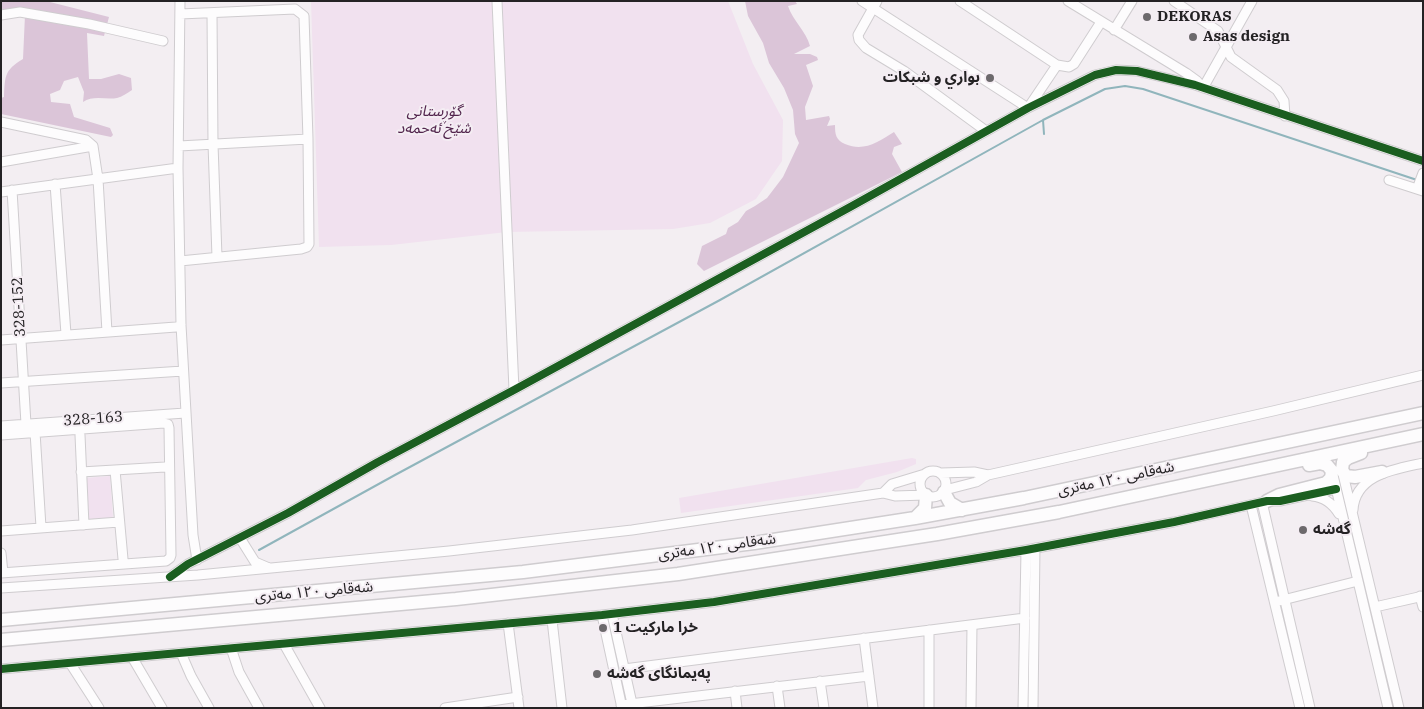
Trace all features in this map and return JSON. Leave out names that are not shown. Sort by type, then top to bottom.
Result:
[{"type":"highway","name":"شەقامی ١٢٠ مەتری","points":[[1,620],[523,572],[726,546],[962,510],[1423,413]]},
{"type":"highway","name":"شەقامی ١٢٠ مەتری","points":[[1,640],[456,599],[678,574],[955,531],[1059,512],[1423,434]]},
{"type":"highway","points":[[1264,502],[1279,495],[1326,483],[1331,478],[1336,467],[1348,458],[1383,443]]},
{"type":"highway","points":[[1256,469],[1320,463],[1336,467],[1346,476],[1351,477],[1382,472]]},
{"type":"highway","points":[[944,491],[950,502],[962,510]]},
{"type":"highway","points":[[915,518],[925,508],[926,495]]},
{"type":"street","points":[[180,1],[178,168],[183,371],[194,547],[197,560]]},
{"type":"street","points":[[497,1],[514,390]]},
{"type":"street","points":[[862,1],[875,5],[1028,108]]},
{"type":"street","points":[[960,1],[1057,65],[1070,67],[1074,64],[1101,22]]},
{"type":"street","points":[[1068,1],[1186,73],[1197,81],[1202,88]]},
{"type":"street","points":[[1114,30],[1132,1]]},
{"type":"street","points":[[1174,1],[1218,31],[1231,57],[1276,90],[1284,101],[1286,116]]},
{"type":"street","points":[[1202,88],[1252,1]]},
{"type":"street","points":[[875,5],[858,35],[859,40],[866,48],[904,71],[941,100],[960,111],[986,131]]},
{"type":"street","points":[[180,14],[295,9],[304,16],[309,244],[301,249],[180,261]]},
{"type":"street","points":[[1,15],[3,13],[20,12],[89,24],[163,41]]},
{"type":"street","points":[[212,13],[217,257]]},
{"type":"street","points":[[1028,108],[1057,65]]},
{"type":"street","points":[[170,577],[197,560],[288,513],[378,462],[514,390],[1085,78],[1116,70],[1137,71],[1202,88],[1423,161]]},
{"type":"street","points":[[1,122],[86,140],[93,146],[98,179],[107,332]]},
{"type":"street","points":[[179,146],[308,140]]},
{"type":"street","points":[[1,162],[93,146]]},
{"type":"street","points":[[1,192],[178,168]]},
{"type":"street","points":[[1389,180],[1419,189],[1422,174]]},
{"type":"street","points":[[55,184],[66,334]]},
{"type":"street","name":"328-152","points":[[12,190],[26,424]]},
{"type":"street","points":[[1,340],[176,327]]},
{"type":"street","points":[[1,384],[183,371]]},
{"type":"street","points":[[883,493],[892,484],[932,471],[941,473],[974,472],[988,474],[1273,411],[1423,375]]},
{"type":"street","name":"328-163","points":[[1,426],[158,419],[185,413]]},
{"type":"street","points":[[1,435],[158,419],[168,424],[170,558],[166,561],[2,573],[1,552]]},
{"type":"street","points":[[35,432],[41,527]]},
{"type":"street","points":[[80,435],[84,525]]},
{"type":"street","points":[[1354,522],[1353,509],[1356,496],[1364,485],[1382,472],[1423,463]]},
{"type":"street","points":[[81,472],[166,467]]},
{"type":"street","points":[[1336,467],[1336,490],[1388,708]]},
{"type":"street","points":[[1336,467],[1354,522],[1399,708]]},
{"type":"street","points":[[115,470],[123,559]]},
{"type":"street","points":[[941,473],[946,481],[944,491]]},
{"type":"street","points":[[925,474],[920,480],[920,486],[926,495]]},
{"type":"street","points":[[1,588],[272,569],[449,552],[632,530],[883,493],[899,496],[926,495],[938,497],[944,491],[976,482],[988,474]]},
{"type":"street","points":[[1,669],[552,620],[714,602],[1031,549],[1174,522],[1264,502],[1280,501],[1336,490]]},
{"type":"street","points":[[1309,495],[1331,503],[1344,521]]},
{"type":"street","points":[[1264,502],[1310,708]]},
{"type":"street","points":[[1251,505],[1300,708]]},
{"type":"street","points":[[1,531],[119,522]]},
{"type":"street","points":[[240,538],[255,562],[272,569]]},
{"type":"street","points":[[1349,545],[1355,549],[1359,543]]},
{"type":"street","points":[[1023,708],[1025,618],[1031,549]]},
{"type":"street","points":[[1031,549],[1033,708]]},
{"type":"street","points":[[1352,557],[1356,552],[1362,554]]},
{"type":"street","points":[[1274,602],[1358,581]]},
{"type":"street","points":[[1375,608],[1421,596],[1423,607]]},
{"type":"street","points":[[612,614],[632,705]]},
{"type":"street","points":[[602,615],[621,706],[869,676]]},
{"type":"street","points":[[624,670],[1025,618]]},
{"type":"street","points":[[552,620],[562,708]]},
{"type":"street","points":[[508,624],[519,708]]},
{"type":"street","points":[[971,708],[972,624]]},
{"type":"street","points":[[929,630],[929,708]]},
{"type":"street","points":[[864,638],[873,708]]},
{"type":"street","points":[[284,644],[320,708]]},
{"type":"street","points":[[231,648],[240,672],[259,708]]},
{"type":"street","points":[[181,653],[191,676],[209,708]]},
{"type":"street","points":[[132,657],[162,708]]},
{"type":"street","points":[[70,663],[99,708]]},
{"type":"street","points":[[820,681],[824,708]]},
{"type":"street","points":[[777,686],[780,708]]},
{"type":"street","points":[[735,691],[737,708]]},
{"type":"street","points":[[445,708],[518,698]]},
{"type":"green space","name":"گۆڕستانی شێخ ئەحمەد","points":[[311,1],[728,1],[753,64],[783,120],[782,161],[756,199],[710,223],[673,229],[507,232],[391,245],[319,247]]},
{"type":"green space","points":[[912,458],[916,459],[916,464],[897,472],[866,480],[858,488],[681,513],[679,498]]},
{"type":"green space","points":[[110,476],[113,518],[89,519],[86,478]]},
{"type":"shaded area","points":[[1,1],[46,1],[109,17],[104,36],[87,33],[89,79],[101,79],[119,74],[131,78],[132,90],[117,98],[95,98],[83,102],[84,92],[78,77],[64,81],[60,90],[50,94],[51,102],[70,104],[74,117],[110,128],[113,135],[111,137],[1,114],[1,98],[4,97],[7,75],[12,67],[23,59],[25,15],[1,9]]},
{"type":"shaded area","points":[[745,1],[795,1],[797,4],[788,6],[810,46],[794,54],[810,54],[817,57],[818,60],[806,65],[813,86],[805,107],[806,120],[829,116],[830,119],[827,126],[835,125],[838,139],[845,144],[858,147],[871,145],[894,132],[902,144],[894,147],[892,154],[902,172],[704,271],[697,264],[702,246],[726,234],[728,228],[738,222],[746,211],[767,198],[783,177],[799,143],[795,134],[793,110],[784,88],[769,63],[763,43],[748,16]]},
{"type":"waterway","points":[[259,550],[720,300],[1043,120],[1105,89],[1125,86],[1143,89],[1417,180]]},
{"type":"waterway","points":[[1043,120],[1044,134]]},
{"type":"cycle path","points":[[170,577],[188,564],[288,513],[378,462],[852,206],[1028,108],[1095,75],[1116,70],[1137,71],[1195,85],[1423,161]]},
{"type":"cycle path","points":[[1,669],[602,615],[714,602],[1026,550],[1174,522],[1267,501],[1280,501],[1336,489]]},
{"type":"place","name":"DEKORAS","points":[[1147,17]]},
{"type":"place","name":"Asas design","points":[[1193,37]]},
{"type":"place","name":"بواري و شبكات","points":[[990,78]]},
{"type":"place","name":"گەشە","points":[[1303,530]]},
{"type":"place","name":"خرا ماركيت 1","points":[[603,628]]},
{"type":"place","name":"پەیمانگای گەشە","points":[[597,674]]}]
